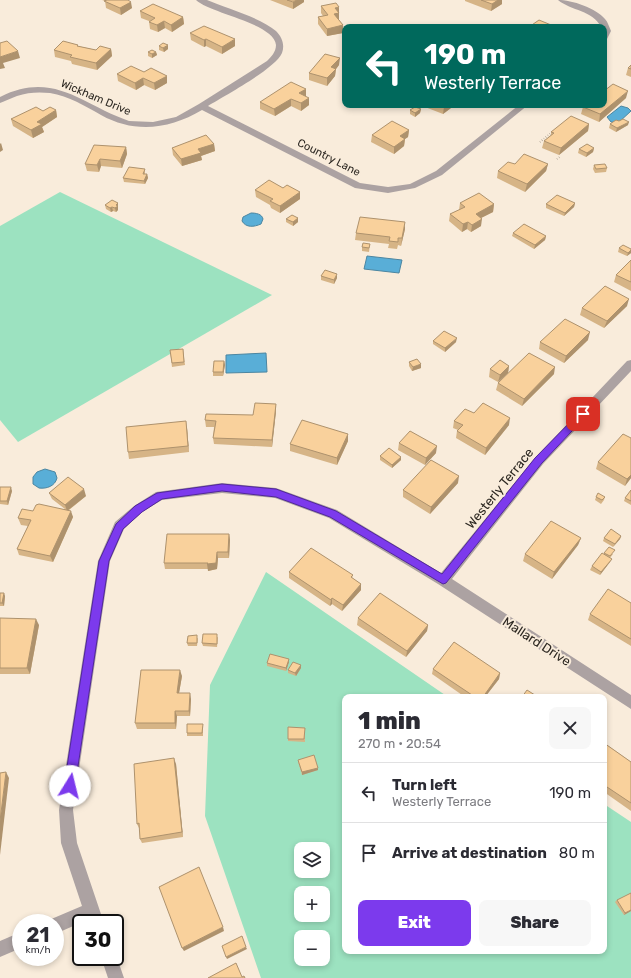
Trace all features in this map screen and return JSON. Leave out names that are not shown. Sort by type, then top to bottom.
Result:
[{"type":"street","name":"Wickham Drive","points":[[0,100],[12,94],[29,91],[57,92],[73,97],[120,121],[140,125],[171,122],[188,115],[270,63],[278,55],[280,48],[276,36],[267,28],[200,0]]},
{"type":"street","points":[[562,0],[587,10],[602,20],[604,24]]},
{"type":"street","name":"Country Lane","points":[[202,106],[358,186],[388,190],[412,186],[439,173],[520,108]]},
{"type":"street","name":"Westerly Terrace","points":[[443,580],[539,461],[631,364]]},
{"type":"street","name":"Mallard Drive","points":[[93,914],[69,843],[66,810],[104,561],[119,526],[138,509],[160,495],[222,488],[276,493],[333,514],[443,580],[631,703]]},
{"type":"street","points":[[0,949],[12,944]]},
{"type":"street","points":[[111,966],[116,978]]},
{"type":"path","points":[[540,142],[554,131]]},
{"type":"path","points":[[557,159],[561,156]]},
{"type":"green space","points":[[60,192],[272,295],[18,442],[0,420],[0,226]]},
{"type":"green space","points":[[266,572],[444,694],[342,694],[342,954],[607,954],[607,806],[631,822],[631,978],[261,978],[205,816],[210,685]]},
{"type":"water","points":[[621,106],[628,108],[631,111],[618,123],[611,122],[607,117]]},
{"type":"water","points":[[251,213],[261,216],[263,219],[261,224],[250,226],[246,225],[242,221],[243,217]]},
{"type":"water","points":[[367,256],[402,260],[399,273],[364,269]]},
{"type":"water","points":[[266,353],[267,372],[226,373],[226,355]]},
{"type":"water","points":[[45,469],[55,472],[57,478],[56,481],[50,486],[39,488],[33,484],[33,477],[37,472]]},
{"type":"building","points":[[128,0],[131,2],[120,8],[104,1]]},
{"type":"building","points":[[481,0],[498,0],[492,4]]},
{"type":"building","points":[[336,3],[339,7],[335,8],[339,13],[334,14],[342,25],[327,29],[318,17],[328,15],[321,6]]},
{"type":"building","points":[[153,4],[183,17],[171,25],[164,21],[157,25],[149,22],[155,18],[140,11]]},
{"type":"building","points":[[539,20],[549,24],[533,24]]},
{"type":"building","points":[[204,26],[235,39],[222,47],[190,33]]},
{"type":"building","points":[[7,41],[18,51],[0,57],[0,43]]},
{"type":"building","points":[[63,41],[96,50],[100,46],[111,49],[96,63],[70,57],[72,55],[54,50]]},
{"type":"building","points":[[163,43],[168,45],[163,48],[159,46]]},
{"type":"building","points":[[152,50],[156,52],[152,54],[148,52]]},
{"type":"building","points":[[325,54],[340,58],[331,67],[336,69],[327,78],[309,73]]},
{"type":"building","points":[[131,66],[144,72],[151,68],[167,76],[154,83],[143,78],[135,83],[117,74]]},
{"type":"building","points":[[291,82],[306,89],[299,93],[309,98],[301,103],[291,99],[274,109],[260,102]]},
{"type":"building","points":[[613,84],[628,91],[600,114],[585,108],[607,108],[607,89]]},
{"type":"building","points":[[36,107],[43,111],[50,107],[56,110],[37,122],[42,124],[31,130],[11,119]]},
{"type":"building","points":[[413,108],[421,109],[415,113],[410,110]]},
{"type":"building","points":[[571,116],[589,124],[561,148],[544,141],[554,133],[551,132]]},
{"type":"building","points":[[623,119],[629,122],[617,128],[610,124],[616,120],[619,121]]},
{"type":"building","points":[[392,121],[409,130],[400,136],[405,139],[394,147],[372,135]]},
{"type":"building","points":[[206,135],[214,144],[198,149],[201,153],[181,159],[172,148]]},
{"type":"building","points":[[587,144],[594,148],[587,153],[579,149]]},
{"type":"building","points":[[94,145],[126,147],[120,161],[100,159],[97,165],[85,164]]},
{"type":"building","points":[[524,154],[548,164],[527,184],[498,171],[508,162],[515,164]]},
{"type":"building","points":[[605,164],[607,168],[596,169],[594,165]]},
{"type":"building","points":[[129,167],[145,169],[143,174],[147,174],[144,181],[123,178]]},
{"type":"building","points":[[269,180],[283,188],[287,185],[300,192],[280,206],[270,201],[273,199],[255,190]]},
{"type":"building","points":[[479,193],[494,204],[476,214],[482,219],[472,225],[468,222],[463,224],[450,214],[465,207],[460,203]]},
{"type":"building","points":[[557,195],[575,203],[565,213],[546,204]]},
{"type":"building","points":[[112,200],[118,203],[116,205],[118,206],[115,208],[110,208],[105,205]]},
{"type":"building","points":[[292,215],[298,218],[293,222],[286,219]]},
{"type":"building","points":[[360,217],[405,222],[402,238],[398,238],[398,242],[389,241],[390,237],[356,233]]},
{"type":"building","points":[[524,224],[546,236],[535,245],[513,233]]},
{"type":"building","points":[[363,243],[370,244],[369,248],[362,247]]},
{"type":"building","points":[[623,245],[631,249],[628,253],[619,248]]},
{"type":"building","points":[[631,260],[631,282],[616,275]]},
{"type":"building","points":[[325,270],[337,274],[334,280],[321,276]]},
{"type":"building","points":[[605,286],[629,299],[607,321],[582,308]]},
{"type":"building","points":[[565,319],[590,332],[566,356],[540,342]]},
{"type":"building","points":[[444,331],[457,338],[445,348],[433,341]]},
{"type":"building","points":[[183,349],[184,362],[172,363],[170,350]]},
{"type":"building","points":[[529,353],[555,367],[524,399],[498,383]]},
{"type":"building","points":[[417,359],[421,364],[413,367],[409,362]]},
{"type":"building","points":[[500,360],[509,366],[500,375],[490,369]]},
{"type":"building","points":[[214,361],[224,361],[223,372],[213,372]]},
{"type":"building","points":[[255,403],[276,404],[272,440],[213,438],[216,421],[205,420],[206,414],[253,415]]},
{"type":"building","points":[[483,403],[510,418],[486,448],[457,431],[463,425],[454,421],[465,409],[474,413]]},
{"type":"building","points":[[302,420],[348,434],[337,458],[290,444]]},
{"type":"building","points":[[186,421],[188,446],[128,452],[126,427]]},
{"type":"building","points":[[410,431],[437,446],[426,458],[399,443]]},
{"type":"building","points":[[623,434],[631,438],[631,475],[627,479],[598,462]]},
{"type":"building","points":[[389,448],[401,457],[392,465],[380,456]]},
{"type":"building","points":[[431,460],[459,476],[431,507],[403,490]]},
{"type":"building","points":[[68,477],[84,489],[65,505],[49,493]]},
{"type":"building","points":[[0,487],[11,487],[7,501],[0,501]]},
{"type":"building","points":[[631,490],[631,501],[625,498]]},
{"type":"building","points":[[598,493],[605,497],[602,500],[596,497]]},
{"type":"building","points":[[39,504],[71,511],[50,556],[17,549],[31,520],[18,518],[22,509],[33,511],[36,505]]},
{"type":"building","points":[[551,521],[581,538],[554,572],[525,554]]},
{"type":"building","points":[[611,529],[621,536],[615,544],[604,538]]},
{"type":"building","points":[[167,534],[229,534],[228,552],[217,552],[216,563],[164,563]]},
{"type":"building","points":[[609,547],[615,550],[610,556],[604,553]]},
{"type":"building","points":[[311,548],[353,575],[351,577],[361,584],[343,605],[332,598],[331,600],[289,572]]},
{"type":"building","points":[[602,553],[612,559],[601,572],[592,566]]},
{"type":"building","points":[[608,589],[631,603],[631,639],[590,614]]},
{"type":"building","points":[[0,593],[4,593],[2,603],[0,603]]},
{"type":"building","points":[[380,593],[428,625],[407,651],[358,618]]},
{"type":"building","points":[[0,618],[36,619],[27,668],[0,668]]},
{"type":"building","points":[[203,634],[217,634],[217,644],[202,643]]},
{"type":"building","points":[[197,635],[197,643],[187,643],[188,636]]},
{"type":"building","points":[[454,642],[500,673],[485,694],[470,694],[433,669]]},
{"type":"building","points":[[270,654],[289,659],[286,668],[267,663]]},
{"type":"building","points":[[293,662],[301,665],[295,673],[288,670]]},
{"type":"building","points":[[141,670],[180,670],[177,693],[190,693],[189,711],[175,711],[175,723],[135,723]]},
{"type":"building","points":[[527,690],[533,694],[524,694]]},
{"type":"building","points":[[187,724],[203,724],[202,733],[187,733]]},
{"type":"building","points":[[288,727],[305,728],[304,739],[288,739]]},
{"type":"building","points":[[607,745],[631,762],[631,803],[607,787]]},
{"type":"building","points":[[314,755],[318,768],[302,772],[298,760]]},
{"type":"building","points":[[174,758],[182,832],[140,839],[139,823],[137,824],[134,764]]},
{"type":"building","points":[[6,772],[0,821],[0,773]]},
{"type":"building","points":[[199,867],[223,927],[182,948],[159,887]]},
{"type":"building","points":[[631,893],[631,910],[625,913],[617,900]]},
{"type":"building","points":[[242,936],[246,947],[226,957],[222,946]]},
{"type":"building","points":[[236,963],[242,977],[244,976],[245,978],[208,978]]},
{"type":"route","points":[[70,786],[104,561],[119,526],[138,509],[160,495],[222,488],[276,493],[333,514],[443,580],[539,461],[583,414]]}]
